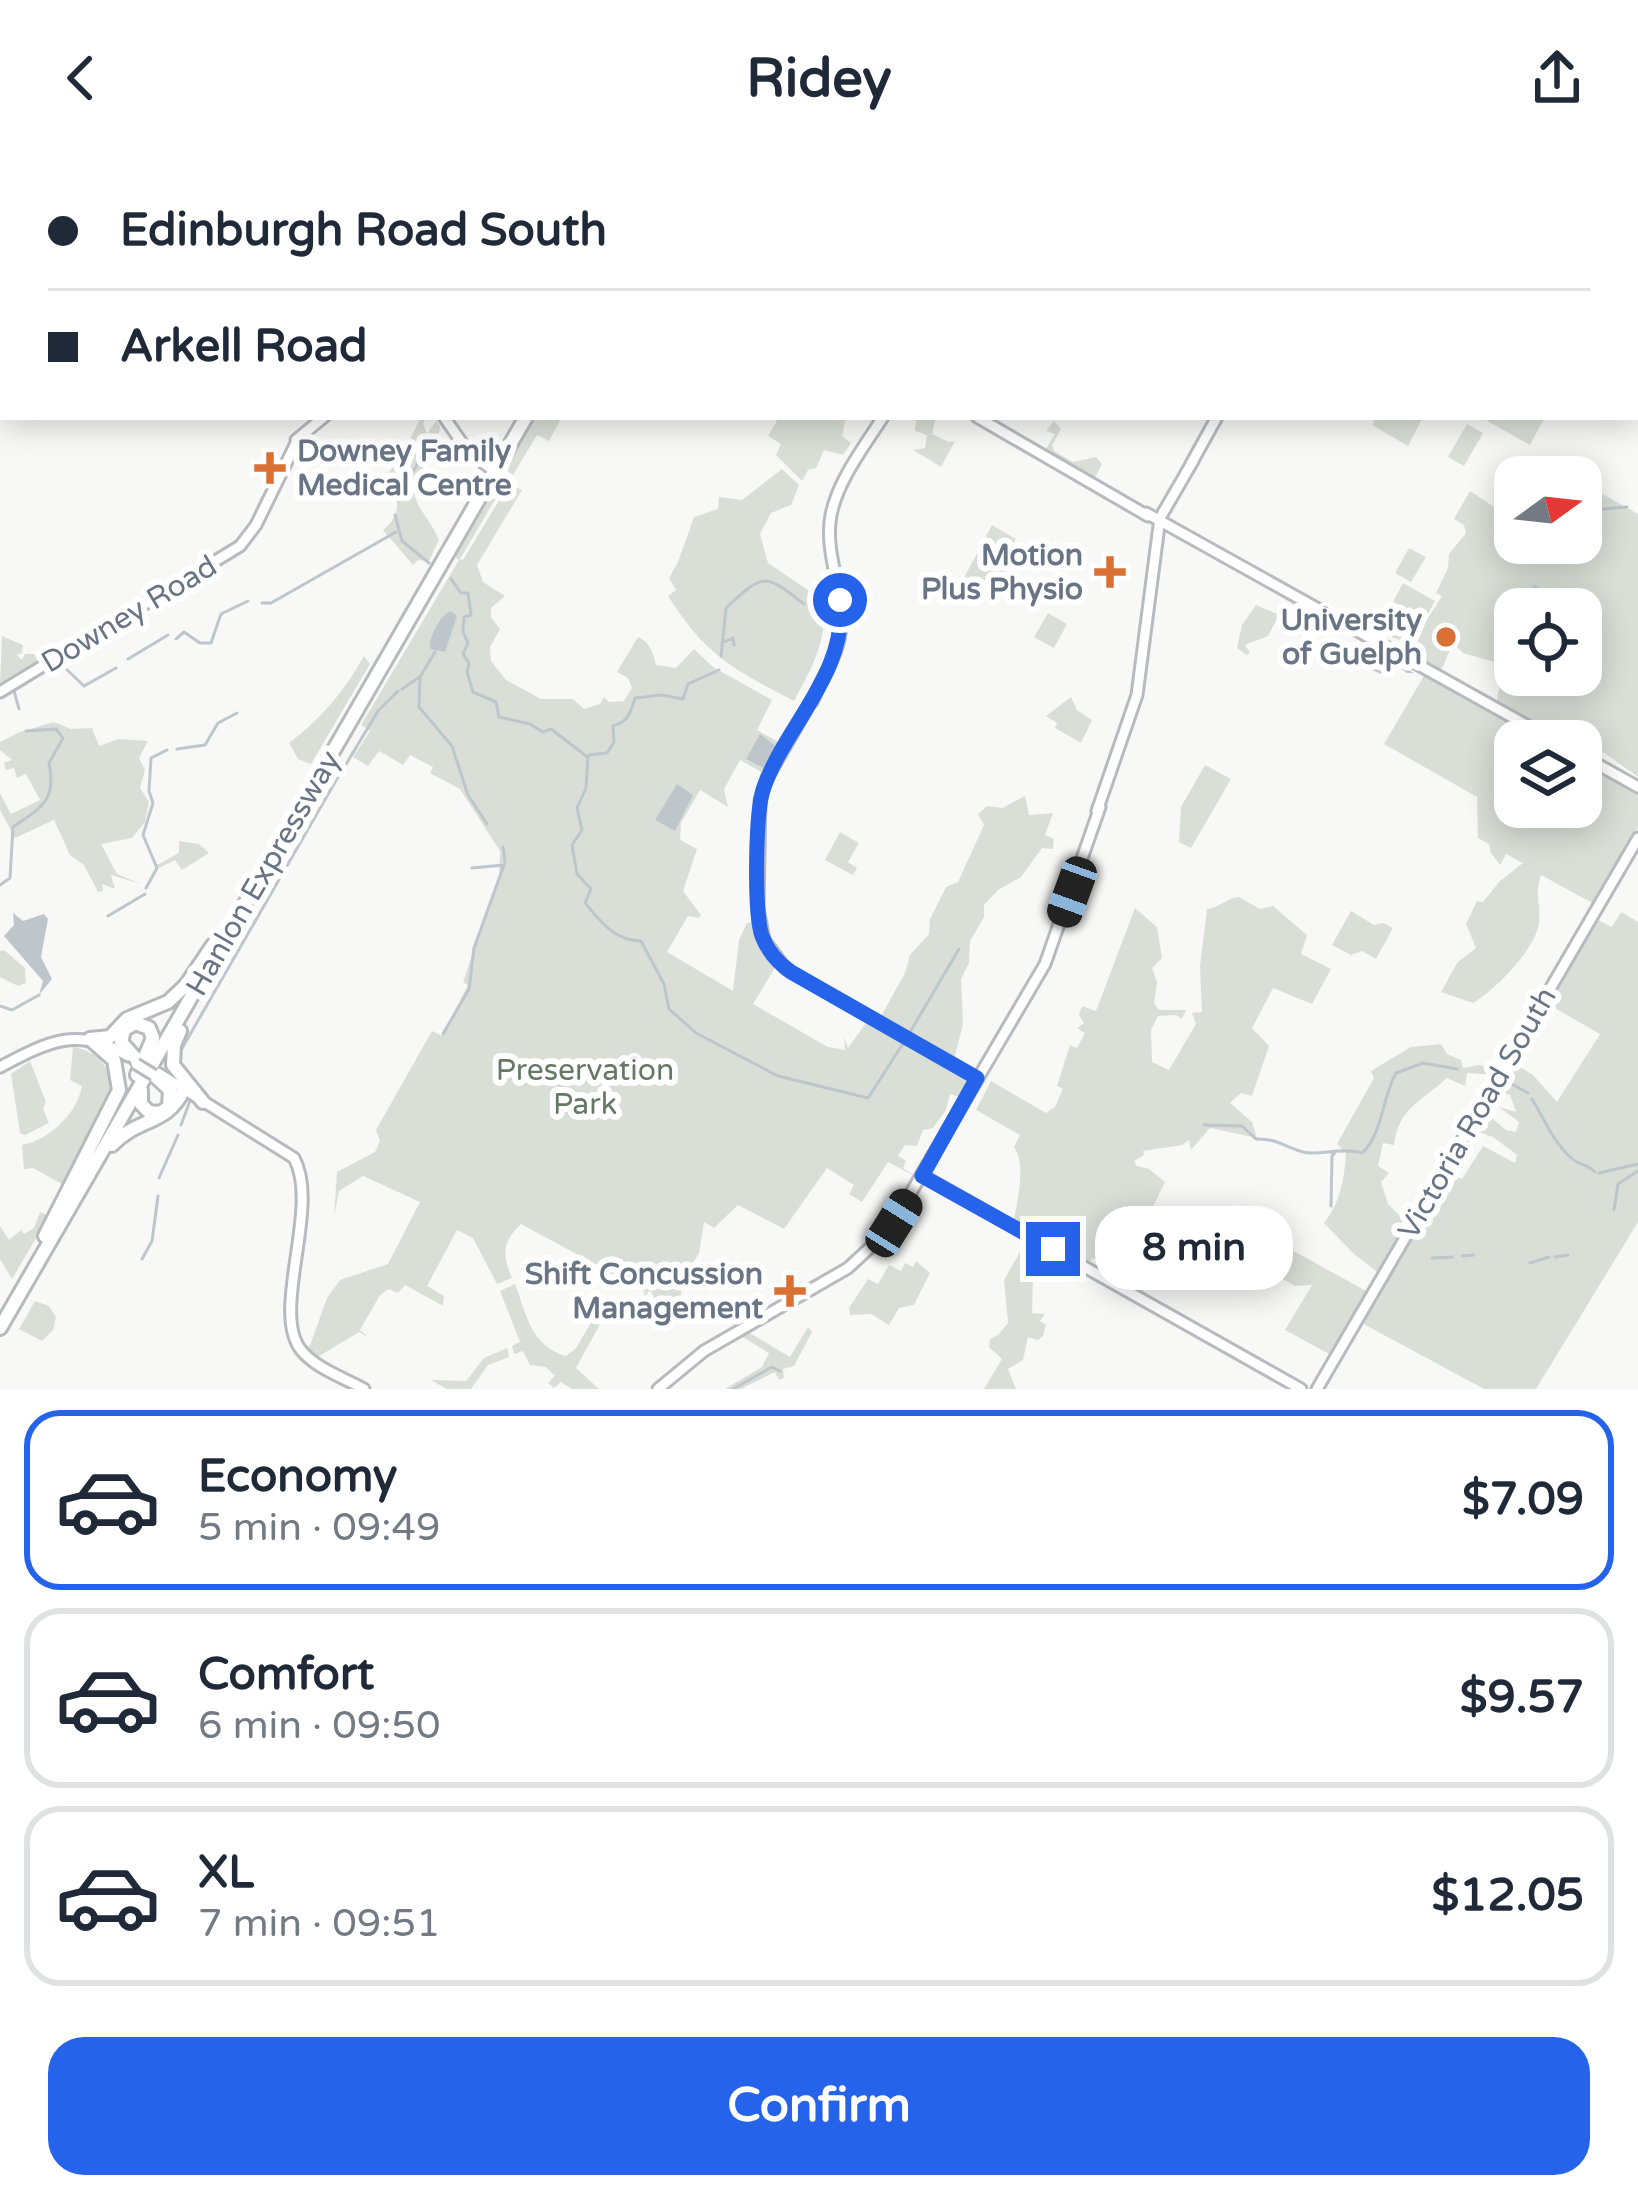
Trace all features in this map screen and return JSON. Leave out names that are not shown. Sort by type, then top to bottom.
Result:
[{"type":"highway","name":"Hanlon Expressway","points":[[0,1315],[520,420]]},
{"type":"highway","name":"Hanlon Expressway","points":[[0,1328],[490,467]]},
{"type":"highway","points":[[62,1221],[112,1145],[191,1095],[176,1073],[174,1045],[229,932]]},
{"type":"highway","points":[[104,1045],[123,1022],[172,998],[213,945]]},
{"type":"highway","points":[[104,1045],[123,1022]]},
{"type":"highway","points":[[121,1105],[152,1044],[148,1028],[134,1023],[124,1030],[121,1042],[137,1063]]},
{"type":"highway","points":[[155,1073],[172,1096],[171,1104],[160,1114],[146,1110],[140,1098],[172,1031]]},
{"type":"highway","points":[[41,1244],[119,1090],[114,1060],[104,1045]]},
{"type":"main road","name":"Downey Road","points":[[0,692],[234,551],[256,525],[298,439],[320,420]]},
{"type":"main road","points":[[446,420],[460,442],[490,467]]},
{"type":"main road","points":[[881,420],[833,506],[829,536],[841,629],[835,655],[767,778],[759,804],[758,908],[767,947],[791,972],[977,1078]]},
{"type":"main road","points":[[983,420],[1517,720]]},
{"type":"main road","points":[[661,1389],[688,1363],[865,1255],[890,1230],[1045,964],[1137,695],[1161,521],[1215,420]]},
{"type":"main road","points":[[1602,767],[1638,787]]},
{"type":"main road","name":"Victoria Road South","points":[[1317,1389],[1638,838]]},
{"type":"main road","points":[[1,1068],[64,1039],[104,1045],[286,1150],[301,1171],[292,1328],[297,1345],[309,1358],[364,1389]]},
{"type":"main road","points":[[922,1176],[1300,1389]]},
{"type":"green space","points":[[420,420],[425,420],[427,434],[436,421],[438,436],[414,490],[439,540],[429,561],[418,560],[413,565],[383,530],[394,518],[397,505],[385,477],[394,466],[394,455],[403,471],[408,471],[403,453]]},
{"type":"green space","points":[[529,420],[560,420],[549,441],[537,435],[513,475],[501,466]]},
{"type":"green space","points":[[777,420],[845,420],[842,436],[851,443],[843,455],[824,450],[816,468],[808,470],[802,481],[776,455],[781,444],[768,436]]},
{"type":"green space","points":[[935,420],[932,434],[955,441],[941,467],[913,450],[925,448],[927,435],[915,431],[916,421]]},
{"type":"green space","points":[[1374,420],[1421,420],[1408,446],[1372,425]]},
{"type":"green space","points":[[1488,420],[1543,420],[1530,445]]},
{"type":"green space","points":[[1054,421],[1061,429],[1052,445],[1054,451],[1073,462],[1096,457],[1102,464],[1095,478],[1044,452],[1055,434],[1046,431]]},
{"type":"green space","points":[[1467,424],[1483,433],[1464,466],[1448,457]]},
{"type":"green space","points":[[782,469],[799,485],[791,505],[771,513],[760,534],[768,563],[824,601],[821,641],[794,701],[722,659],[668,596],[676,590],[669,578],[694,517],[718,509],[719,497],[742,500]]},
{"type":"green space","name":"Preservation Park","points":[[498,476],[506,481],[460,559],[509,484],[522,490],[477,565],[483,582],[505,596],[491,608],[500,629],[490,647],[491,661],[506,680],[541,699],[573,699],[584,709],[600,704],[604,697],[609,702],[624,701],[632,688],[628,678],[617,672],[638,637],[648,645],[656,665],[676,668],[694,649],[713,667],[772,700],[757,730],[782,744],[765,774],[740,760],[724,789],[728,807],[700,790],[681,823],[680,840],[697,849],[683,891],[701,915],[688,916],[667,952],[733,991],[739,940],[747,923],[755,922],[758,938],[776,966],[753,1004],[828,1047],[845,1050],[844,1037],[848,1048],[869,1019],[880,1018],[910,955],[929,934],[930,919],[946,887],[958,882],[984,825],[978,814],[987,806],[1002,808],[1025,796],[1029,815],[1053,813],[1045,835],[1054,839],[1053,849],[1042,848],[1021,877],[984,905],[961,979],[963,1024],[954,1060],[944,1063],[966,1077],[967,1083],[960,1097],[950,1094],[946,1110],[933,1128],[923,1130],[917,1146],[905,1145],[898,1156],[906,1161],[903,1168],[916,1177],[888,1162],[862,1202],[849,1194],[854,1185],[827,1168],[784,1229],[738,1205],[714,1228],[704,1222],[699,1253],[682,1281],[681,1300],[671,1317],[681,1323],[664,1315],[650,1290],[641,1301],[645,1292],[587,1260],[580,1266],[584,1258],[521,1224],[506,1249],[512,1278],[497,1284],[473,1238],[457,1230],[427,1286],[444,1296],[443,1306],[405,1285],[398,1293],[389,1289],[380,1295],[360,1330],[368,1337],[359,1332],[316,1358],[308,1351],[327,1298],[340,1280],[388,1264],[420,1202],[363,1176],[339,1191],[334,1216],[337,1172],[375,1152],[380,1141],[376,1130],[432,1031],[442,1036],[468,985],[463,982],[499,877],[500,851],[460,789],[430,773],[433,767],[410,755],[403,765],[379,751],[368,766],[353,757],[370,731],[361,725],[459,560],[451,554]]},
{"type":"green space","points":[[1470,491],[1494,507],[1494,564],[1602,564],[1602,494],[1638,514],[1638,777],[1602,751],[1602,720],[1525,720],[1496,704],[1498,696],[1602,696],[1602,588],[1494,588],[1494,662],[1463,653],[1453,643],[1441,671],[1399,649],[1415,636],[1391,637],[1402,619],[1420,630],[1418,634],[1442,596],[1436,593],[1449,554],[1466,533],[1464,525],[1454,519]]},
{"type":"green space","points":[[992,525],[1016,539],[1000,567],[1009,573],[998,593],[982,581],[970,604],[957,591]]},
{"type":"green space","points":[[1409,548],[1426,557],[1411,582],[1395,573]]},
{"type":"green space","points":[[1403,583],[1435,601],[1425,619],[1393,602]]},
{"type":"green space","points":[[1256,605],[1279,615],[1268,636],[1245,645],[1247,655],[1237,648],[1242,625]]},
{"type":"green space","points":[[1048,613],[1067,624],[1054,648],[1034,637]]},
{"type":"green space","points":[[2,636],[23,645],[17,655],[22,660],[25,654],[34,654],[38,660],[0,686]]},
{"type":"green space","points":[[364,656],[370,664],[311,764],[298,759],[289,743],[331,704]]},
{"type":"green space","points":[[1425,674],[1509,720],[1494,720],[1494,828],[1602,828],[1602,773],[1638,793],[1638,827],[1599,900],[1594,904],[1541,875],[1539,922],[1531,944],[1503,979],[1473,1003],[1441,992],[1457,963],[1476,948],[1466,924],[1477,901],[1483,902],[1523,863],[1506,854],[1500,865],[1489,844],[1478,838],[1477,797],[1384,744]]},
{"type":"green space","points":[[1071,697],[1077,710],[1092,720],[1081,743],[1055,728],[1057,723],[1046,716]]},
{"type":"green space","points":[[54,722],[71,729],[92,728],[99,746],[118,739],[148,741],[139,758],[145,770],[140,788],[149,802],[145,822],[132,838],[101,844],[117,874],[141,884],[111,875],[115,889],[102,884],[103,891],[98,892],[84,865],[70,855],[54,820],[15,838],[0,810],[0,793],[11,814],[40,800],[26,774],[17,778],[14,768],[6,770],[4,763],[12,760],[0,750],[0,742]]},
{"type":"green space","points":[[1205,765],[1231,779],[1191,848],[1179,842],[1181,807]]},
{"type":"green space","points":[[840,832],[859,843],[848,862],[857,868],[853,875],[825,860]]},
{"type":"green space","points":[[179,841],[199,844],[209,853],[182,870],[175,860],[159,868],[179,853]]},
{"type":"green space","points":[[1239,897],[1260,909],[1273,906],[1307,935],[1301,954],[1331,969],[1312,1004],[1273,988],[1252,1028],[1269,1046],[1252,1096],[1241,1093],[1230,1103],[1252,1122],[1257,1138],[1210,1128],[1191,1150],[1189,1140],[1143,1151],[1134,1161],[1137,1166],[1165,1182],[1151,1211],[1168,1237],[1158,1254],[1138,1239],[1135,1227],[1126,1219],[1098,1260],[1093,1258],[1088,1264],[1052,1248],[1033,1280],[1032,1313],[1045,1314],[1040,1321],[1046,1325],[1043,1336],[1038,1340],[1028,1337],[1023,1360],[1008,1369],[1016,1389],[984,1389],[1002,1359],[989,1347],[990,1339],[1008,1323],[1004,1280],[1020,1252],[1028,1254],[1037,1244],[1013,1222],[1020,1172],[1014,1147],[1020,1135],[976,1110],[991,1081],[1046,1113],[1055,1107],[1070,1045],[1077,1048],[1085,1033],[1077,1028],[1084,1023],[1079,1015],[1082,1006],[1096,1011],[1135,908],[1157,927],[1162,958],[1152,968],[1157,982],[1154,1003],[1159,1010],[1186,1010],[1182,1019],[1158,1016],[1151,1030],[1152,1062],[1169,1070],[1196,1024],[1192,1013],[1202,1012],[1200,966],[1207,909]]},
{"type":"green space","points":[[1351,911],[1374,925],[1393,928],[1376,959],[1362,951],[1351,955],[1332,945]]},
{"type":"green space","points":[[1621,912],[1638,922],[1638,1222],[1536,1389],[1484,1389],[1358,1321],[1384,1277],[1324,1223],[1343,1181],[1346,1153],[1337,1144],[1374,1078],[1371,1071],[1411,1047],[1441,1044],[1447,1054],[1461,1060],[1463,1068],[1480,1065],[1494,1069],[1494,1075],[1467,1073],[1465,1086],[1447,1078],[1406,1114],[1394,1145],[1383,1143],[1378,1166],[1389,1173],[1381,1182],[1388,1204],[1404,1220],[1396,1245],[1447,1172],[1462,1179],[1483,1146],[1515,1163],[1517,1155],[1493,1137],[1471,1129],[1481,1112],[1485,1120],[1493,1119],[1516,1132],[1519,1122],[1499,1107],[1516,1112],[1510,1095],[1495,1090],[1512,1062],[1533,1075],[1557,1102],[1600,1034],[1546,1003],[1596,919],[1612,927]]},
{"type":"green space","points":[[0,951],[25,968],[26,983],[18,986],[0,977]]},
{"type":"green space","points":[[73,1047],[101,1061],[111,1090],[64,1185],[33,1168],[24,1169],[22,1145],[52,1131],[74,1106],[82,1086],[70,1080]]},
{"type":"green space","points":[[30,1061],[49,1123],[25,1135],[20,1133],[11,1074]]},
{"type":"green space","points":[[40,1212],[49,1216],[12,1279],[0,1259],[0,1226],[9,1240],[21,1230],[24,1234],[34,1228]]},
{"type":"green space","points":[[1261,1233],[1368,1292],[1331,1355],[1285,1330],[1312,1285],[1295,1286],[1247,1259]]},
{"type":"green space","points":[[916,1261],[930,1273],[914,1305],[899,1308],[889,1325],[871,1314],[850,1315],[849,1308],[868,1279],[878,1284],[889,1265],[901,1271],[905,1263],[913,1267]]},
{"type":"green space","points":[[515,1284],[538,1337],[566,1356],[598,1311],[605,1315],[576,1368],[599,1389],[572,1389],[561,1382],[554,1388],[548,1383],[555,1376],[546,1367],[530,1365],[523,1351],[514,1354],[512,1346],[520,1342],[500,1291]]},
{"type":"green space","points":[[35,1301],[49,1306],[56,1317],[53,1330],[42,1341],[19,1329]]},
{"type":"green space","points":[[808,1327],[812,1332],[794,1366],[783,1369],[784,1378],[779,1380],[775,1372],[741,1389],[725,1389],[762,1367],[769,1353],[741,1336],[748,1332],[790,1357]]},
{"type":"green space","points":[[507,1348],[509,1357],[488,1365],[471,1389],[447,1389],[431,1380],[466,1381],[484,1358]]},
{"type":"shaded area","points":[[451,611],[457,616],[445,652],[430,649],[436,627]]},
{"type":"shaded area","points":[[1367,645],[1414,673],[1377,658],[1373,664],[1385,666],[1381,674],[1355,662],[1355,655]]},
{"type":"shaded area","points":[[760,734],[777,747],[764,768],[746,759]]},
{"type":"shaded area","points":[[677,784],[693,795],[675,831],[655,820]]},
{"type":"shaded area","points":[[13,913],[23,921],[44,914],[48,919],[41,957],[52,979],[39,995],[43,981],[4,936],[14,925]]},
{"type":"waterway","points":[[398,501],[427,435]]},
{"type":"waterway","points":[[1602,509],[1627,507]]},
{"type":"waterway","points":[[395,515],[402,541],[429,563]]},
{"type":"waterway","points":[[262,603],[271,603],[396,532]]},
{"type":"waterway","points":[[451,579],[461,593],[468,593],[471,615],[464,617],[468,643],[463,654],[473,692],[496,702],[499,717],[543,732],[551,729],[586,756]]},
{"type":"waterway","points":[[721,656],[726,608],[749,588],[773,583],[804,604]]},
{"type":"waterway","points":[[176,639],[184,632],[200,643],[211,643],[221,614],[248,601]]},
{"type":"waterway","points":[[128,659],[168,635]]},
{"type":"waterway","points":[[722,643],[733,638],[734,645]]},
{"type":"waterway","points":[[435,652],[420,677],[419,707],[452,746],[468,795],[487,824]]},
{"type":"waterway","points":[[43,671],[59,662],[84,686],[116,668]]},
{"type":"waterway","points":[[607,753],[614,742],[613,726],[626,719],[635,698],[683,699],[688,684],[719,670]]},
{"type":"waterway","points":[[402,689],[418,678]]},
{"type":"waterway","points":[[13,687],[19,709]]},
{"type":"waterway","points":[[339,776],[378,711],[398,691]]},
{"type":"waterway","points":[[177,749],[205,745],[218,723],[237,713]]},
{"type":"waterway","points":[[0,885],[10,878],[13,827],[48,795],[49,763],[63,738],[56,729],[26,731]]},
{"type":"waterway","points":[[146,888],[157,868],[143,835],[153,803],[151,758],[167,750]]},
{"type":"waterway","points":[[589,755],[606,753]]},
{"type":"waterway","points":[[588,756],[586,788],[577,808],[582,830],[572,845],[577,874],[591,889],[585,903],[616,934],[641,941],[664,984],[669,1009],[696,1033],[778,1076],[868,1098],[904,1042]]},
{"type":"waterway","points":[[180,1052],[338,777]]},
{"type":"waterway","points":[[503,847],[505,862]]},
{"type":"waterway","points":[[443,1034],[469,989],[474,948],[504,865],[472,868]]},
{"type":"waterway","points":[[108,916],[145,894]]},
{"type":"waterway","points":[[909,1034],[959,949]]},
{"type":"waterway","points":[[0,1006],[12,1010],[39,995]]},
{"type":"waterway","points":[[1204,1125],[1242,1126],[1256,1139],[1303,1152],[1362,1153],[1374,1136],[1396,1073],[1423,1063],[1457,1069]]},
{"type":"waterway","points":[[1504,1080],[1528,1093]]},
{"type":"waterway","points":[[181,1125],[191,1098]]},
{"type":"waterway","points":[[1532,1099],[1564,1151],[1595,1172]]},
{"type":"waterway","points":[[159,1178],[178,1135]]},
{"type":"waterway","points":[[1331,1206],[1336,1151]]},
{"type":"waterway","points":[[1599,1173],[1638,1164]]},
{"type":"waterway","points":[[1614,1210],[1618,1184],[1638,1171]]},
{"type":"waterway","points":[[142,1259],[152,1241],[158,1196]]},
{"type":"waterway","points":[[1462,1256],[1474,1255]]},
{"type":"waterway","points":[[1555,1257],[1568,1255]]},
{"type":"waterway","points":[[1432,1258],[1452,1257]]},
{"type":"waterway","points":[[1530,1263],[1549,1257]]},
{"type":"waterway","points":[[733,1389],[772,1367],[780,1371]]},
{"type":"place","name":"Downey Family Medical Centre","points":[[270,468]]},
{"type":"place","name":"Motion Plus Physio","points":[[1110,572]]},
{"type":"place","name":"University of Guelph","points":[[1446,637]]},
{"type":"place","name":"Shift Concussion Management","points":[[790,1291]]},
{"type":"route","points":[[840,600],[841,629],[835,655],[761,795],[758,908],[762,936],[776,960],[791,972],[977,1078],[922,1176],[1053,1249]]}]
